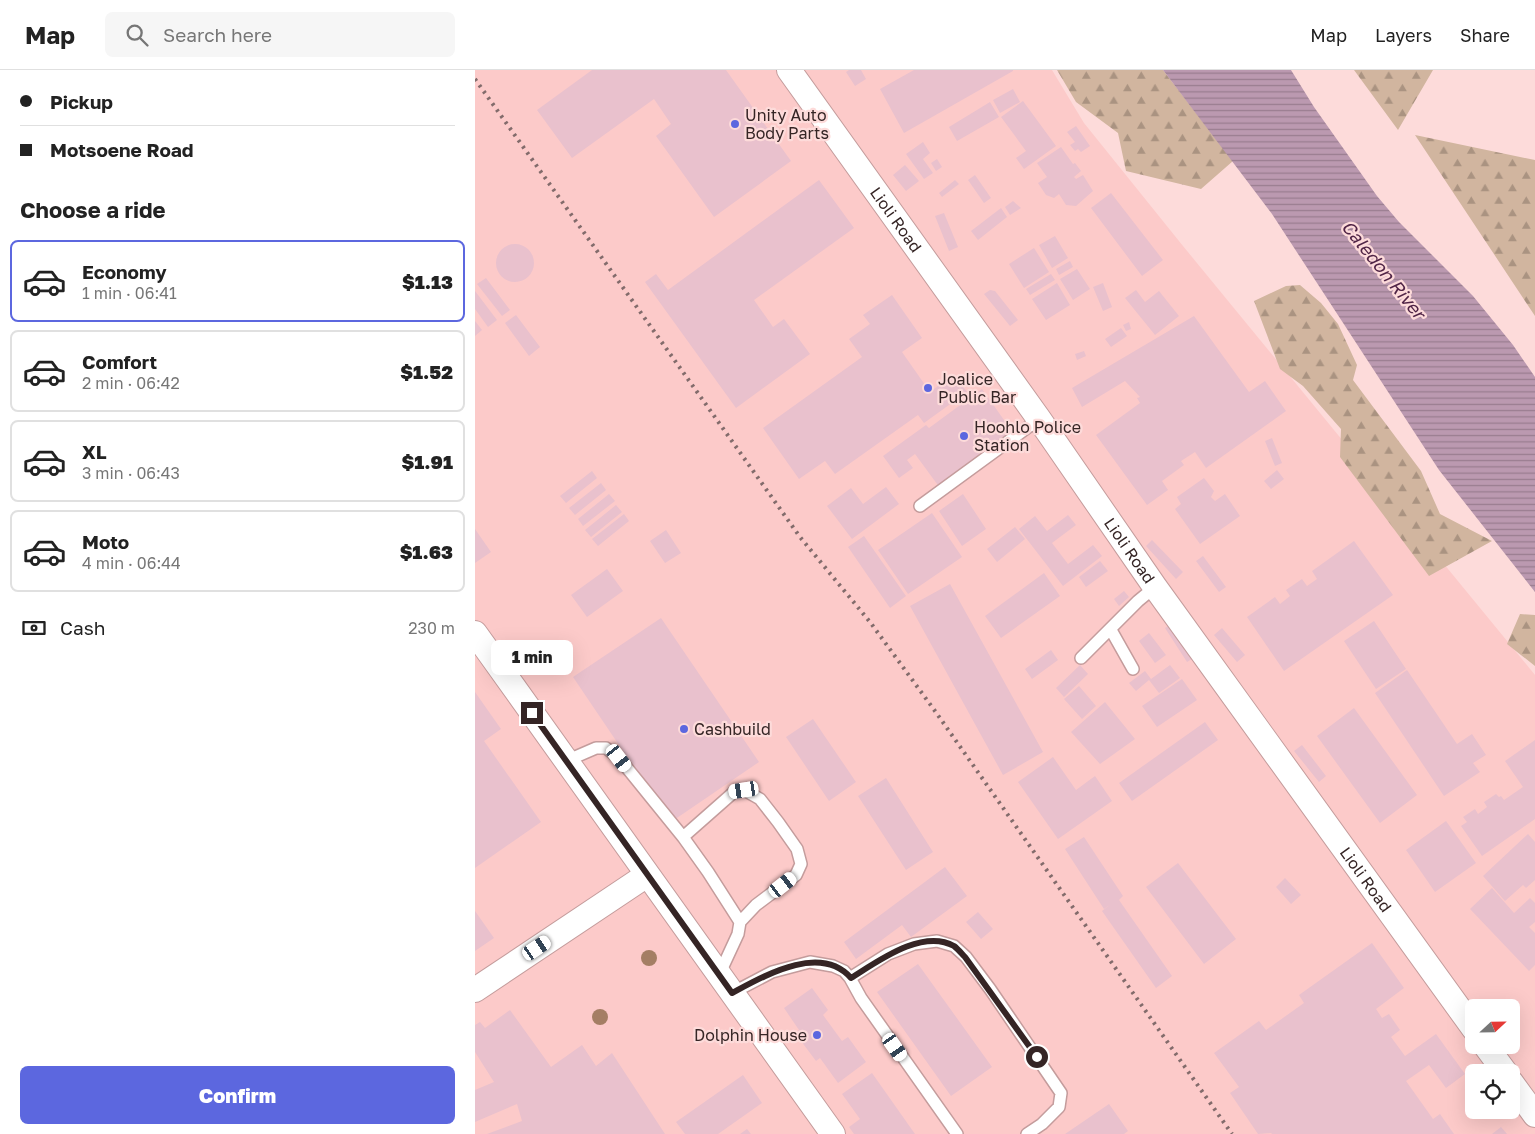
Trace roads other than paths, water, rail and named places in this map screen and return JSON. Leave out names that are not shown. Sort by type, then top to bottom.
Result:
[{"type":"street","name":"Lioli Road","points":[[789,70],[1039,419],[1155,587],[1465,1017]]},
{"type":"street","points":[[475,633],[833,1134]]},
{"type":"street","points":[[475,990],[647,875]]},
{"type":"street","points":[[1520,1094],[1535,1115]]},
{"type":"lane","points":[[920,506],[1039,419]]},
{"type":"lane","points":[[1081,658],[1138,601],[1155,587]]},
{"type":"lane","points":[[1111,630],[1133,669]]},
{"type":"lane","points":[[566,761],[596,748],[606,748],[619,758],[683,837],[740,922]]},
{"type":"lane","points":[[683,837],[734,792],[744,790],[759,799],[797,849],[801,864],[795,875],[756,905],[740,922],[725,984],[810,962],[833,966],[844,971],[851,978],[861,998],[957,1134]]},
{"type":"lane","points":[[851,978],[888,954],[914,944],[937,941],[954,946],[965,957],[989,989],[1061,1093],[1059,1107],[1042,1124],[1027,1134]]},
{"type":"water","name":"Caledon River","points":[[1163,70],[1291,70],[1314,107],[1377,196],[1399,222],[1473,296],[1513,345],[1535,377],[1535,592],[1439,470],[1272,214]]},
{"type":"railway","points":[[475,79],[800,537],[870,622],[935,711],[1232,1134]]},
{"type":"place","name":"Unity Auto Body Parts","points":[[735,124]]},
{"type":"place","name":"Joalice Public Bar","points":[[928,388]]},
{"type":"place","name":"Hoohlo Police Station","points":[[964,436]]},
{"type":"place","name":"Cashbuild","points":[[684,729]]},
{"type":"place","name":"Dolphin House","points":[[817,1035]]}]
